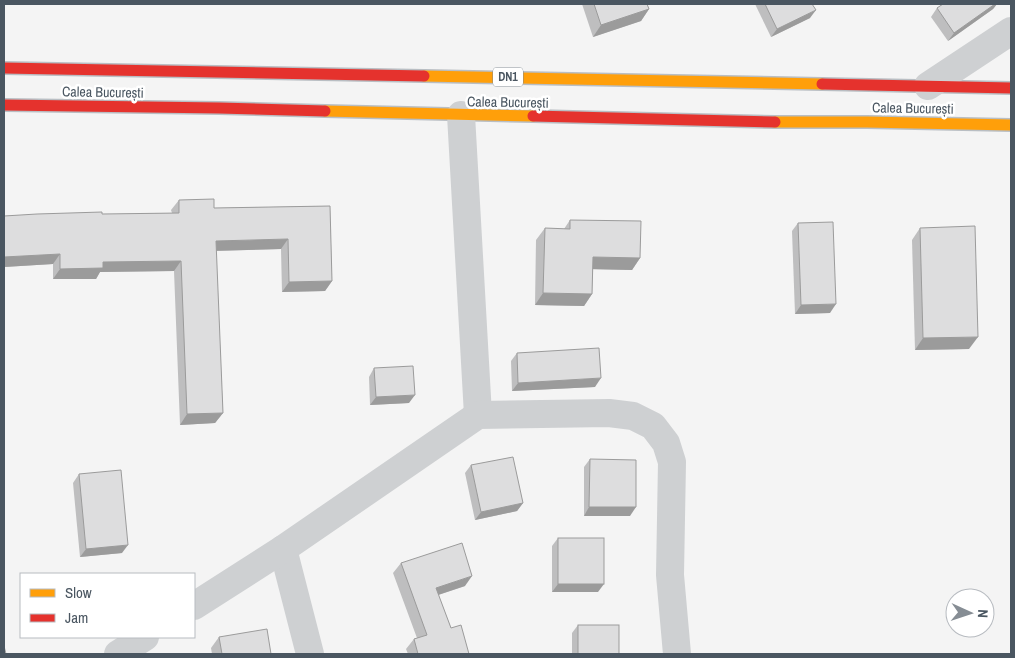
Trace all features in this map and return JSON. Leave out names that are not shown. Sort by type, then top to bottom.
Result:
[{"type":"highway","name":"Calea București","points":[[4,68],[1011,88]]},
{"type":"highway","name":"Calea București","points":[[4,105],[209,108],[746,122],[1011,125]]},
{"type":"street","points":[[928,86],[1011,31]]},
{"type":"street","points":[[460,115],[478,415]]},
{"type":"street","points":[[195,605],[283,549],[478,415],[610,413],[633,416],[653,426],[666,443],[672,462],[670,575],[677,654]]},
{"type":"street","points":[[283,549],[310,654]]},
{"type":"street","points":[[118,654],[143,638]]},
{"type":"building","points":[[594,4],[647,4],[649,9],[601,25]]},
{"type":"building","points":[[765,4],[812,4],[816,10],[777,29]]},
{"type":"building","points":[[943,4],[995,4],[954,33],[937,8]]},
{"type":"building","points":[[214,199],[214,208],[330,206],[332,281],[289,282],[288,239],[216,241],[223,413],[187,414],[181,261],[103,262],[103,268],[60,269],[60,254],[4,257],[4,216],[102,212],[102,214],[179,213],[179,200]]},
{"type":"building","points":[[570,220],[641,221],[640,258],[593,257],[592,294],[543,293],[545,228],[570,229]]},
{"type":"building","points":[[833,222],[836,304],[801,305],[798,223]]},
{"type":"building","points":[[975,226],[978,337],[923,338],[920,228]]},
{"type":"building","points":[[599,348],[601,378],[518,383],[517,353]]},
{"type":"building","points":[[413,366],[415,395],[376,397],[374,368]]},
{"type":"building","points":[[513,457],[523,503],[481,512],[471,465]]},
{"type":"building","points":[[590,459],[636,460],[636,507],[589,507]]},
{"type":"building","points":[[121,470],[128,545],[86,549],[79,474]]},
{"type":"building","points":[[558,538],[604,538],[604,584],[558,584]]},
{"type":"building","points":[[462,543],[472,576],[436,588],[451,628],[461,625],[469,654],[418,654],[414,639],[427,635],[401,563]]},
{"type":"building","points":[[578,625],[619,625],[619,654],[578,654]]},
{"type":"building","points":[[267,629],[271,654],[222,654],[219,637]]},
{"type":"traffic: slow","points":[[424,76],[822,84]]},
{"type":"traffic: slow","points":[[325,111],[533,116]]},
{"type":"traffic: slow","points":[[775,122],[1011,125]]},
{"type":"traffic: jam","points":[[4,68],[424,76]]},
{"type":"traffic: jam","points":[[822,84],[1011,88]]},
{"type":"traffic: jam","points":[[4,105],[325,111]]},
{"type":"traffic: jam","points":[[533,116],[775,122]]}]
